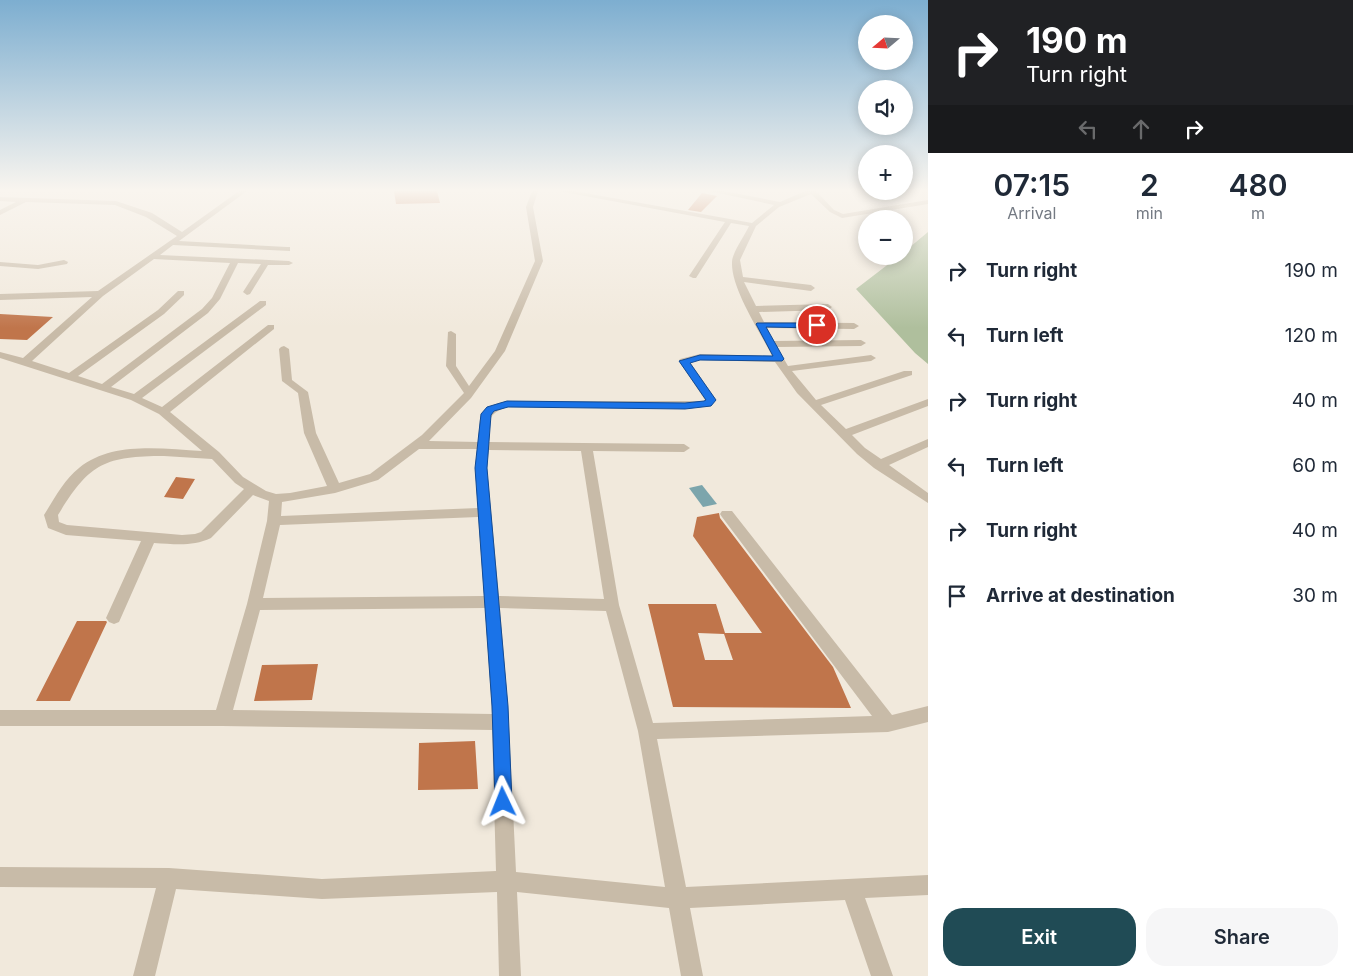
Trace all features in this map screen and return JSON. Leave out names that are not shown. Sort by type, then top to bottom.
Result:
[{"type":"street","points":[[25,362],[100,294],[179,237]]},
{"type":"street","points":[[0,355],[135,398],[163,412],[215,455],[251,489],[276,498],[335,490],[374,477],[426,438],[469,393],[500,351],[539,262],[540,251],[536,237]]},
{"type":"street","points":[[693,276],[719,237]]},
{"type":"street","points":[[747,237],[736,260],[739,279],[752,309],[782,364],[800,390],[844,434],[878,465],[928,499]]},
{"type":"street","points":[[171,243],[286,250]]},
{"type":"street","points":[[153,257],[289,263]]},
{"type":"street","points":[[103,388],[206,311],[216,299],[234,261]]},
{"type":"street","points":[[0,264],[38,267],[64,262]]},
{"type":"street","points":[[248,292],[266,262]]},
{"type":"street","points":[[0,275],[12,265]]},
{"type":"street","points":[[739,279],[811,288]]},
{"type":"street","points":[[70,377],[161,312],[181,293]]},
{"type":"street","points":[[0,297],[100,294]]},
{"type":"street","points":[[135,398],[263,303]]},
{"type":"street","points":[[752,309],[828,307]]},
{"type":"street","points":[[760,324],[854,326]]},
{"type":"street","points":[[163,412],[271,327]]},
{"type":"street","points":[[451,334],[451,366],[469,393]]},
{"type":"street","points":[[771,344],[861,343]]},
{"type":"street","points":[[284,349],[285,376],[291,384],[303,392],[310,433],[335,490]]},
{"type":"street","points":[[510,976],[500,722],[486,512],[481,468],[486,414],[491,409],[507,404],[699,406],[707,404],[711,400],[684,361],[700,358],[782,364],[871,358]]},
{"type":"street","points":[[814,404],[908,373]]},
{"type":"street","points":[[844,434],[928,402]]},
{"type":"street","points":[[878,465],[928,443]]},
{"type":"street","points":[[417,445],[684,448]]},
{"type":"street","points":[[586,446],[612,605],[647,731],[676,898],[692,976]]},
{"type":"street","points":[[215,455],[130,453],[110,456],[94,463],[82,472],[51,515],[54,525],[66,530],[189,540],[197,539],[206,535],[251,489]]},
{"type":"street","points":[[222,718],[254,604],[274,521],[276,498]]},
{"type":"street","points":[[274,521],[486,512]]},
{"type":"street","points":[[727,514],[888,724]]},
{"type":"street","points":[[114,618],[150,537]]},
{"type":"street","points":[[254,604],[492,602],[612,605]]},
{"type":"street","points":[[647,731],[888,724],[928,714]]},
{"type":"street","points":[[0,718],[222,718],[500,722]]},
{"type":"street","points":[[0,876],[169,878],[322,889],[506,881],[676,898],[928,885]]},
{"type":"street","points":[[144,976],[169,878]]},
{"type":"street","points":[[851,888],[882,976]]},
{"type":"green space","points":[[923,237],[928,237],[928,364],[915,353],[856,289],[887,265],[913,265],[913,244]]},
{"type":"water","points":[[702,485],[717,504],[703,507],[689,488]]},
{"type":"building","points":[[0,314],[53,317],[27,340],[0,339]]},
{"type":"building","points":[[176,477],[195,479],[183,499],[164,497]]},
{"type":"building","points":[[719,513],[720,518],[833,667],[851,708],[673,707],[648,604],[716,604],[725,633],[762,633],[693,536],[697,517]],"holes":[[[698,633],[724,634],[733,660],[705,660]]]},
{"type":"building","points":[[77,621],[107,622],[70,701],[36,701]]},
{"type":"building","points":[[318,664],[312,700],[254,701],[262,665]]},
{"type":"building","points":[[475,741],[478,789],[418,790],[419,743]]},
{"type":"route","points":[[503,802],[500,706],[481,468],[486,414],[491,409],[507,404],[685,406],[707,404],[711,400],[684,361],[700,358],[779,359],[760,324],[817,325]]}]
